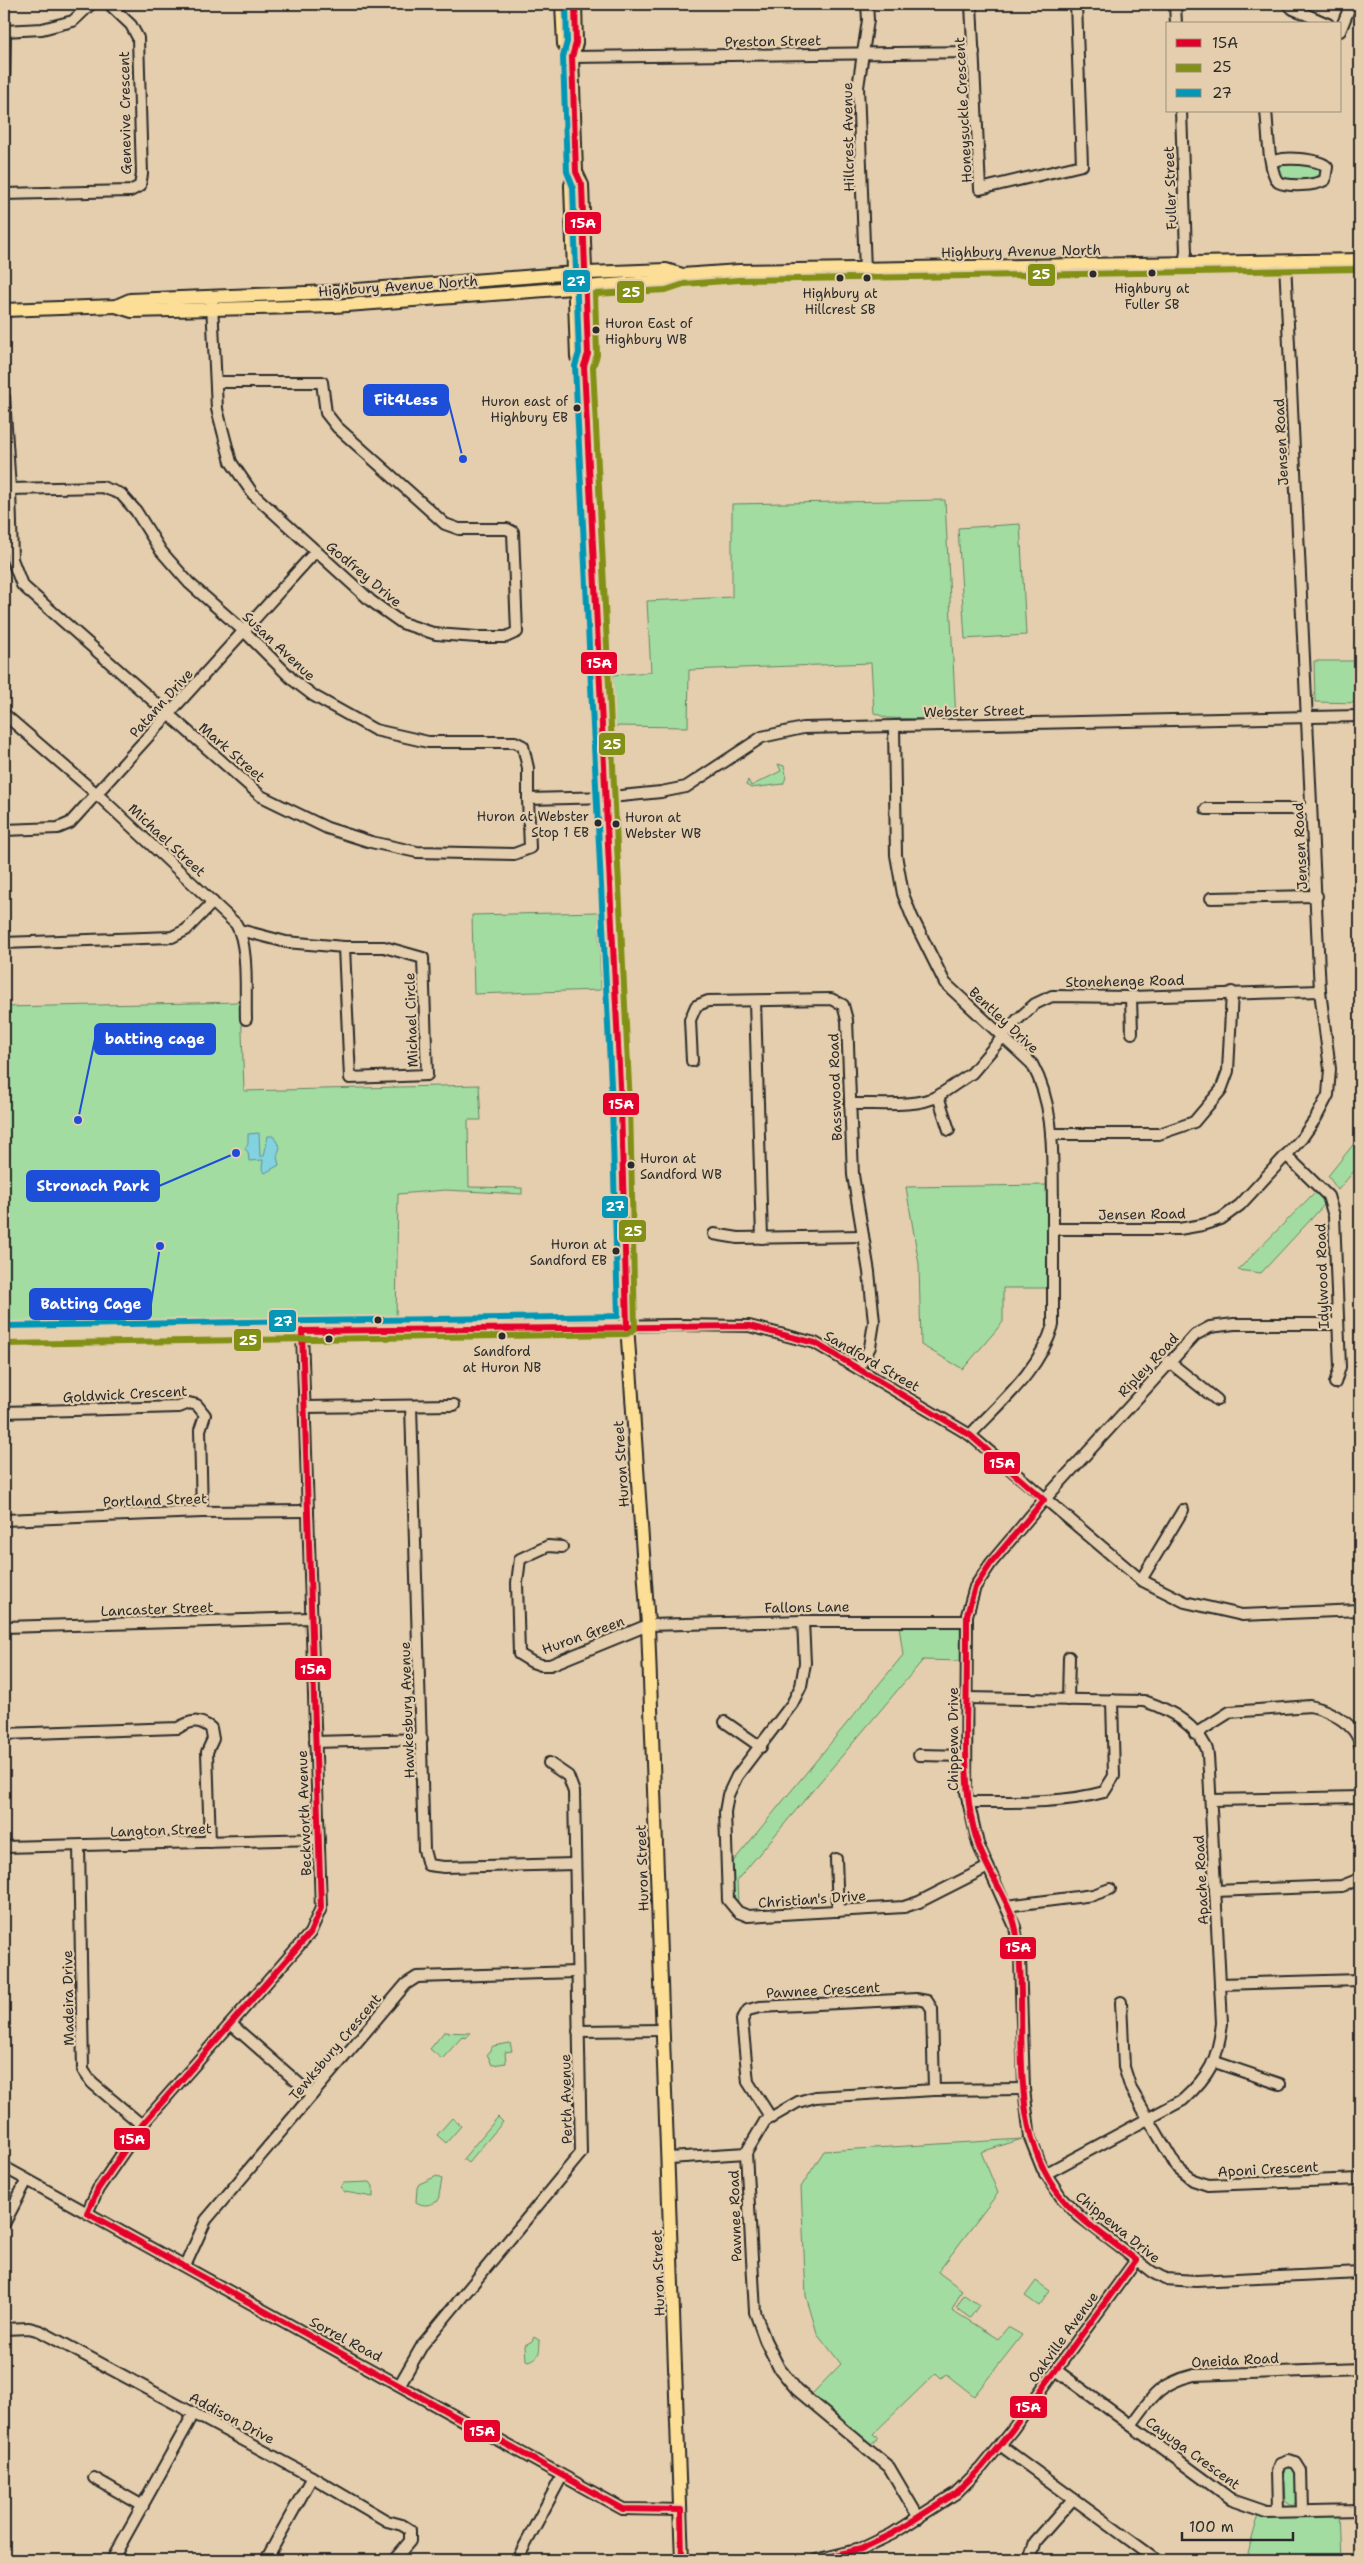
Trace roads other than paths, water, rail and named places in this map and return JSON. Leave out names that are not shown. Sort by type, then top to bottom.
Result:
[{"type":"main road","name":"Huron Street","points":[[562,4],[564,44],[572,57]]},
{"type":"main road","name":"Huron Street","points":[[575,4],[576,43],[572,57],[576,172],[582,185],[577,357],[584,366],[620,1105],[627,1325],[648,1625],[682,2560]]},
{"type":"main road","name":"Highbury Avenue North","points":[[4,310],[116,306],[132,312],[212,303],[334,306],[580,280],[665,281],[682,275],[739,271],[1360,260]]},
{"type":"street","points":[[4,93],[5,31],[42,29],[73,21],[91,4]]},
{"type":"street","name":"Genevive Crescent","points":[[4,194],[130,191],[140,186],[142,174],[138,38],[131,25],[109,4]]},
{"type":"street","name":"Hillcrest Avenue","points":[[865,270],[858,87],[868,20],[867,4]]},
{"type":"street","name":"Honeysuckle Crescent","points":[[972,4],[980,189],[1082,165],[1076,4]]},
{"type":"street","points":[[1175,4],[1176,22]]},
{"type":"street","points":[[1288,4],[1324,22]]},
{"type":"street","points":[[1342,25],[1351,4]]},
{"type":"street","name":"Preston Street","points":[[572,57],[974,52]]},
{"type":"street","name":"Fuller Street","points":[[1181,112],[1186,249],[1184,262]]},
{"type":"street","points":[[1266,112],[1272,163],[1274,176],[1281,184],[1319,183],[1325,180],[1328,173],[1327,167],[1322,162],[1283,158],[1276,159],[1272,163]]},
{"type":"street","name":"Jensen Road","points":[[1053,1229],[1179,1229],[1221,1219],[1240,1205],[1286,1155],[1316,1118],[1328,1096],[1330,1069],[1320,991],[1317,896],[1311,809],[1285,262]]},
{"type":"street","name":"Godfrey Drive","points":[[212,303],[217,409],[231,462],[253,494],[371,601],[402,623],[436,634],[506,637],[517,632],[515,539],[513,532],[507,528],[459,529],[445,524],[337,427],[326,413],[322,382],[217,382]]},
{"type":"street","name":"Mark Street","points":[[4,397],[12,559],[22,585],[261,796],[327,828],[371,842],[417,852],[487,854],[525,852],[530,848],[528,798]]},
{"type":"street","name":"Susan Avenue","points":[[10,489],[102,487],[121,494],[136,511],[161,551],[189,583],[245,632],[293,680],[314,696],[375,730],[428,742],[515,742],[523,746],[528,768],[528,798]]},
{"type":"street","name":"Patann Drive","points":[[4,830],[58,828],[70,823],[245,632],[316,551]]},
{"type":"street","name":"Michael Street","points":[[4,714],[98,794],[214,902],[240,930]]},
{"type":"street","name":"Webster Street","points":[[604,797],[661,792],[686,786],[762,738],[803,728],[1360,716]]},
{"type":"street","name":"Bentley Drive","points":[[894,726],[896,854],[903,894],[923,942],[945,983],[988,1025],[1022,1052],[1040,1078],[1048,1106],[1051,1134],[1053,1325],[1048,1345],[1036,1363],[970,1435]]},
{"type":"street","points":[[528,798],[604,797]]},
{"type":"street","points":[[1206,809],[1311,809]]},
{"type":"street","points":[[1210,898],[1317,896]]},
{"type":"street","points":[[4,944],[172,937],[186,930],[214,902]]},
{"type":"street","points":[[240,930],[244,952],[246,1019]]},
{"type":"street","name":"Michael Circle","points":[[240,930],[286,942],[344,947],[384,947],[423,958],[426,1075],[350,1078],[344,947]]},
{"type":"street","name":"Stonehenge Road","points":[[850,1104],[910,1102],[938,1096],[972,1073],[1017,1020],[1034,1004],[1052,996],[1131,997],[1232,992],[1320,991]]},
{"type":"street","points":[[1051,1134],[1159,1134],[1194,1122],[1221,1090],[1228,1071],[1232,992]]},
{"type":"street","points":[[1131,997],[1132,1033]]},
{"type":"street","name":"Basswood Road","points":[[692,1061],[690,1020],[696,1006],[708,1001],[755,1002],[831,999],[843,1006],[847,1020],[852,1175],[863,1236],[874,1322],[870,1347],[860,1368]]},
{"type":"street","points":[[755,1002],[762,1238]]},
{"type":"street","points":[[938,1096],[949,1130]]},
{"type":"street","name":"Idylwood Road","points":[[1286,1155],[1328,1196],[1334,1216],[1340,1367],[1335,1383]]},
{"type":"street","points":[[714,1234],[738,1238],[863,1236]]},
{"type":"street","name":"Ripley Road","points":[[1044,1500],[1168,1361],[1195,1335],[1210,1327],[1234,1324],[1338,1324]]},
{"type":"street","name":"Sandford Street","points":[[4,1335],[627,1325],[750,1326],[815,1342],[970,1435],[1044,1500],[1141,1580],[1185,1602],[1242,1615],[1360,1610]]},
{"type":"street","name":"Beckworth Avenue","points":[[87,2213],[98,2189],[142,2124],[310,1933],[321,1908],[302,1331]]},
{"type":"street","points":[[1168,1361],[1216,1400]]},
{"type":"street","name":"Goldwick Crescent","points":[[4,1412],[178,1408],[189,1403],[197,1404],[204,1415],[200,1430],[202,1512]]},
{"type":"street","points":[[305,1407],[454,1405]]},
{"type":"street","name":"Hawkesbury Avenue","points":[[411,1406],[424,1850],[428,1865],[444,1867],[575,1864]]},
{"type":"street","name":"Chippewa Drive","points":[[1044,1500],[975,1587],[967,1621],[966,1756],[968,1802],[978,1844],[1015,1927],[1020,1957],[1024,2089],[1030,2138],[1045,2174],[1061,2197],[1079,2216],[1152,2272],[1165,2278],[1196,2281],[1360,2273]]},
{"type":"street","points":[[1141,1580],[1184,1510]]},
{"type":"street","name":"Portland Street","points":[[4,1520],[202,1512],[308,1512]]},
{"type":"street","name":"Huron Green","points":[[562,1547],[548,1546],[536,1550],[520,1560],[517,1583],[520,1654],[532,1662],[550,1665],[648,1625]]},
{"type":"street","name":"Lancaster Street","points":[[4,1627],[312,1618]]},
{"type":"street","name":"Fallons Lane","points":[[648,1625],[803,1621],[967,1621]]},
{"type":"street","name":"Christian's Drive","points":[[803,1621],[805,1663],[801,1686],[792,1704],[737,1776],[728,1795],[725,1812],[728,1900],[738,1912],[748,1916],[904,1906],[919,1902],[988,1867]]},
{"type":"street","points":[[1068,1700],[1069,1657]]},
{"type":"street","name":"Apache Road","points":[[966,1698],[1144,1701],[1166,1709],[1188,1724],[1206,1748],[1211,1800],[1222,2023],[1216,2062],[1201,2084],[1183,2100],[1150,2120],[1045,2174]]},
{"type":"street","points":[[968,1802],[1028,1802],[1093,1795],[1104,1792],[1114,1776],[1112,1700]]},
{"type":"street","points":[[1195,1734],[1230,1712],[1310,1706],[1320,1708],[1349,1725],[1359,1736],[1360,1745]]},
{"type":"street","points":[[4,1734],[178,1728],[189,1721],[200,1721],[211,1728],[213,1739],[207,1752],[210,1842]]},
{"type":"street","points":[[725,1722],[761,1747]]},
{"type":"street","points":[[316,1742],[422,1739]]},
{"type":"street","points":[[919,1755],[966,1756]]},
{"type":"street","name":"Perth Avenue","points":[[400,2384],[423,2344],[581,2153],[574,1792],[568,1776],[549,1763]]},
{"type":"street","points":[[1211,1800],[1360,1797]]},
{"type":"street","name":"Langton Street","points":[[4,1847],[319,1839]]},
{"type":"street","name":"Madeira Drive","points":[[79,1846],[83,2070],[92,2083],[142,2124]]},
{"type":"street","points":[[836,1858],[838,1911]]},
{"type":"street","points":[[1215,1891],[1342,1886],[1357,1880],[1360,1876]]},
{"type":"street","points":[[1006,1906],[1093,1895],[1110,1888]]},
{"type":"street","name":"Tewksbury Crescent","points":[[185,2266],[206,2220],[406,1984],[417,1977],[577,1972]]},
{"type":"street","points":[[1220,1984],[1360,1980]]},
{"type":"street","name":"Pawnee Crescent","points":[[771,2118],[748,2082],[745,2066],[742,2020],[748,2010],[760,2007],[916,1999],[926,2002],[932,2009],[934,2090]]},
{"type":"street","name":"Aponi Crescent","points":[[1121,2002],[1124,2067],[1130,2089],[1176,2166],[1193,2180],[1208,2186],[1360,2178]]},
{"type":"street","points":[[231,2024],[312,2095]]},
{"type":"street","points":[[578,2031],[663,2030]]},
{"type":"street","points":[[1216,2062],[1280,2084]]},
{"type":"street","name":"Pawnee Road","points":[[919,2518],[889,2467],[797,2390],[780,2368],[765,2340],[755,2312],[746,2153],[765,2121],[798,2102],[815,2097],[934,2090],[1024,2089]]},
{"type":"street","points":[[668,2158],[746,2153]]},
{"type":"street","name":"Sorrel Road","points":[[4,2167],[400,2384],[623,2509],[681,2510]]},
{"type":"street","points":[[4,2224],[27,2180]]},
{"type":"street","name":"Oakville Avenue","points":[[816,2560],[861,2549],[892,2534],[956,2493],[1000,2445],[1136,2260]]},
{"type":"street","name":"Addison Drive","points":[[4,2329],[29,2328],[40,2331],[312,2477],[387,2521],[402,2524],[410,2530],[410,2542],[394,2560]]},
{"type":"street","name":"Oneida Road","points":[[1131,2425],[1157,2391],[1173,2380],[1194,2374],[1360,2369]]},
{"type":"street","name":"Cayuga Crescent","points":[[1056,2370],[1232,2500],[1267,2512],[1360,2510]]},
{"type":"street","points":[[112,2560],[194,2413]]},
{"type":"street","points":[[1000,2445],[1156,2560]]},
{"type":"street","points":[[1278,2512],[1277,2471],[1280,2464],[1288,2461],[1296,2463],[1300,2471],[1302,2511]]},
{"type":"street","points":[[517,2560],[562,2476]]},
{"type":"street","points":[[266,2560],[312,2477]]},
{"type":"street","points":[[94,2478],[143,2506]]},
{"type":"street","points":[[1028,2560],[1035,2542],[1073,2499]]},
{"type":"water","points":[[259,1133],[260,1156],[264,1156],[268,1136],[273,1136],[280,1147],[277,1157],[279,1165],[265,1173],[262,1169],[263,1160],[249,1161],[248,1152],[245,1149],[248,1143],[248,1134]]},
{"type":"place","name":"Highbury at Fuller SB","points":[[1152,273]]},
{"type":"place","name":"Highbury at Hillcrest SB","points":[[840,278]]},
{"type":"place","name":"Huron East of Highbury WB","points":[[596,330]]},
{"type":"place","name":"Huron east of Highbury EB","points":[[577,408]]},
{"type":"place","name":"Fit4Less","points":[[463,459]]},
{"type":"place","name":"Huron at Webster Stop 1 EB","points":[[598,823]]},
{"type":"place","name":"Huron at Webster WB","points":[[616,824]]},
{"type":"place","name":"batting cage","points":[[78,1120]]},
{"type":"place","name":"Stronach Park","points":[[236,1153]]},
{"type":"place","name":"Huron at Sandford WB","points":[[631,1165]]},
{"type":"place","name":"Batting Cage","points":[[160,1246]]},
{"type":"place","name":"Huron at Sandford EB","points":[[616,1251]]},
{"type":"place","name":"Sandford at Huron NB","points":[[502,1336]]}]
